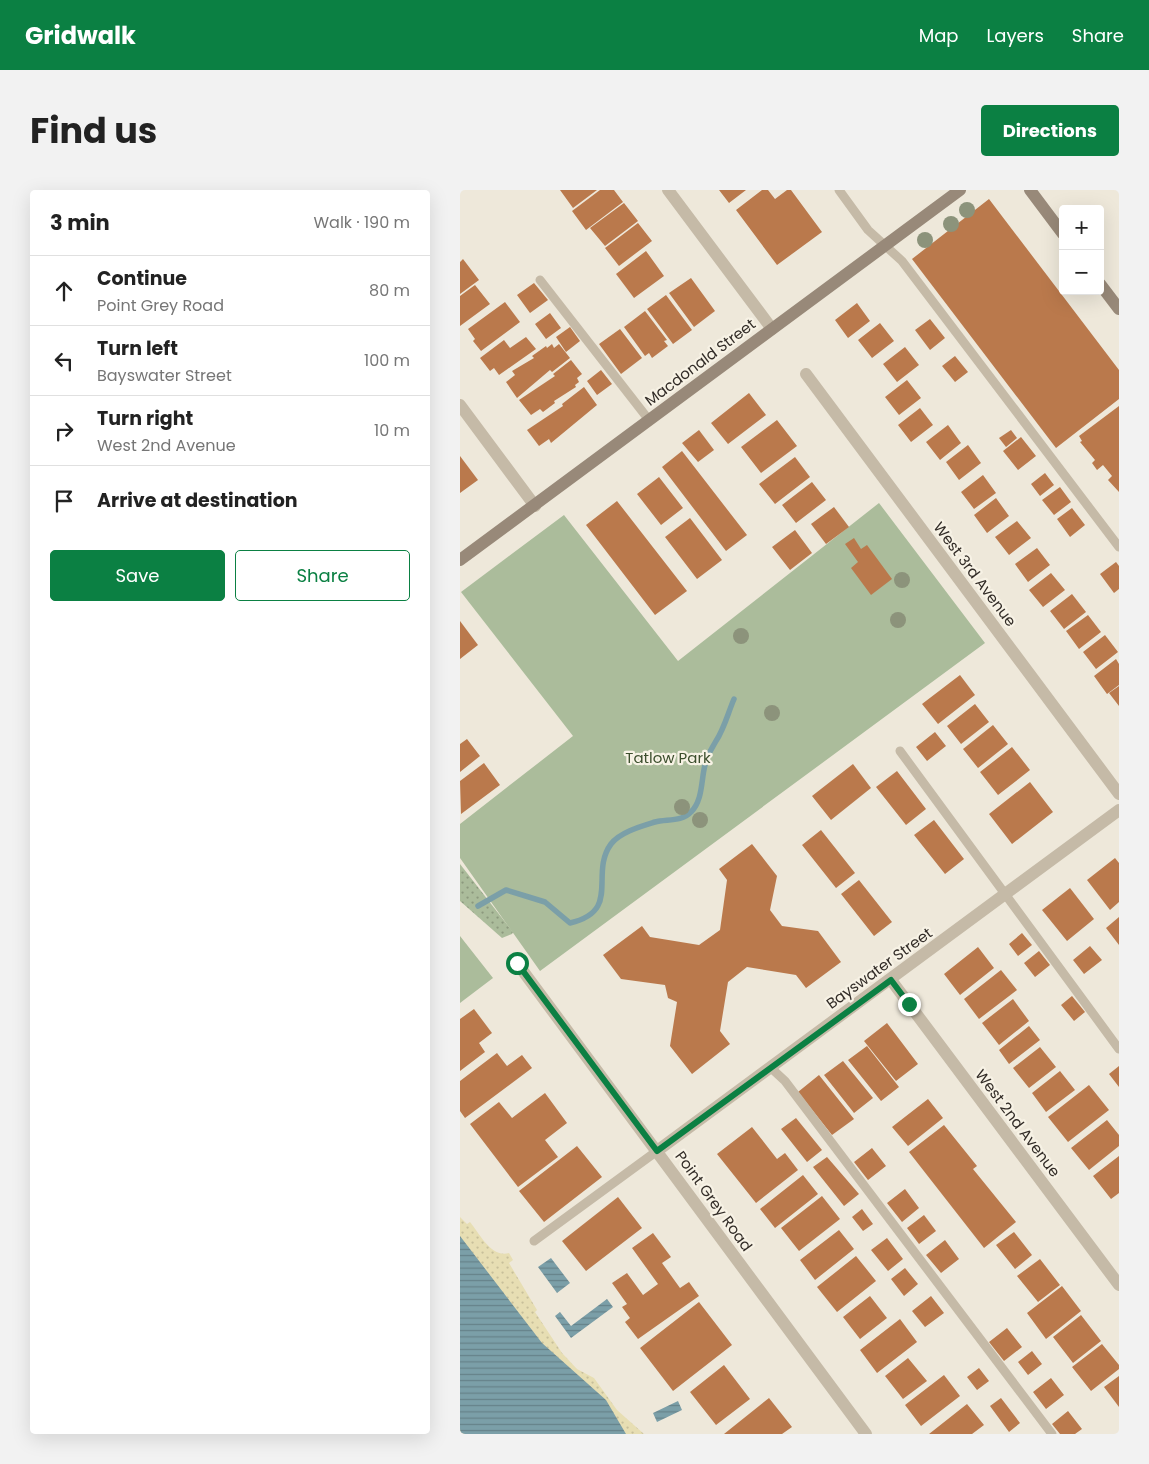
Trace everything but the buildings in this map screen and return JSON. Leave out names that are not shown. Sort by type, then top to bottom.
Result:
[{"type":"main road","name":"Macdonald Street","points":[[460,560],[960,190]]},
{"type":"main road","points":[[1030,190],[1059,229]]},
{"type":"main road","points":[[1104,289],[1119,309]]},
{"type":"street","points":[[668,190],[772,329]]},
{"type":"street","name":"West 3rd Avenue","points":[[806,374],[1119,794]]},
{"type":"street","points":[[461,408],[535,506]]},
{"type":"street","name":"Bayswater Street","points":[[657,1151],[1119,810]]},
{"type":"street","name":"Point Grey Road","points":[[517,963],[866,1434]]},
{"type":"street","name":"West 2nd Avenue","points":[[891,980],[1119,1285]]},
{"type":"lane","points":[[839,190],[868,230],[902,261],[1119,547]]},
{"type":"lane","points":[[540,280],[649,420]]},
{"type":"lane","points":[[900,751],[1119,1049]]},
{"type":"lane","points":[[771,1068],[785,1082],[1052,1434]]},
{"type":"lane","points":[[534,1241],[657,1151]]},
{"type":"green space","name":"Tatlow Park","points":[[879,503],[985,643],[540,971],[460,858],[460,824],[573,736],[461,592],[564,515],[678,661]]},
{"type":"green space","points":[[460,864],[513,932],[512,934],[502,938],[460,901]]},
{"type":"green space","points":[[460,936],[493,978],[460,1003]]},
{"type":"sand","points":[[460,1217],[467,1224],[470,1222],[491,1249],[503,1254],[509,1253],[513,1260],[509,1263],[537,1310],[535,1312],[562,1353],[577,1369],[594,1378],[617,1410],[644,1434],[460,1434]]},
{"type":"water","points":[[460,1236],[542,1343],[606,1400],[626,1434],[460,1434]]},
{"type":"water","points":[[551,1258],[570,1283],[557,1293],[538,1267]]},
{"type":"water","points":[[607,1299],[613,1307],[571,1338],[555,1316],[560,1312],[571,1326]]},
{"type":"water","points":[[678,1401],[682,1410],[657,1422],[653,1413]]},
{"type":"waterway","points":[[478,906],[506,890],[545,902],[570,923],[586,917],[595,910],[600,901],[605,856],[611,844],[625,833],[644,825],[683,817],[695,807],[700,796],[707,758],[734,699]]},
{"type":"route","points":[[517,963],[657,1151],[891,980],[909,1004]]}]
